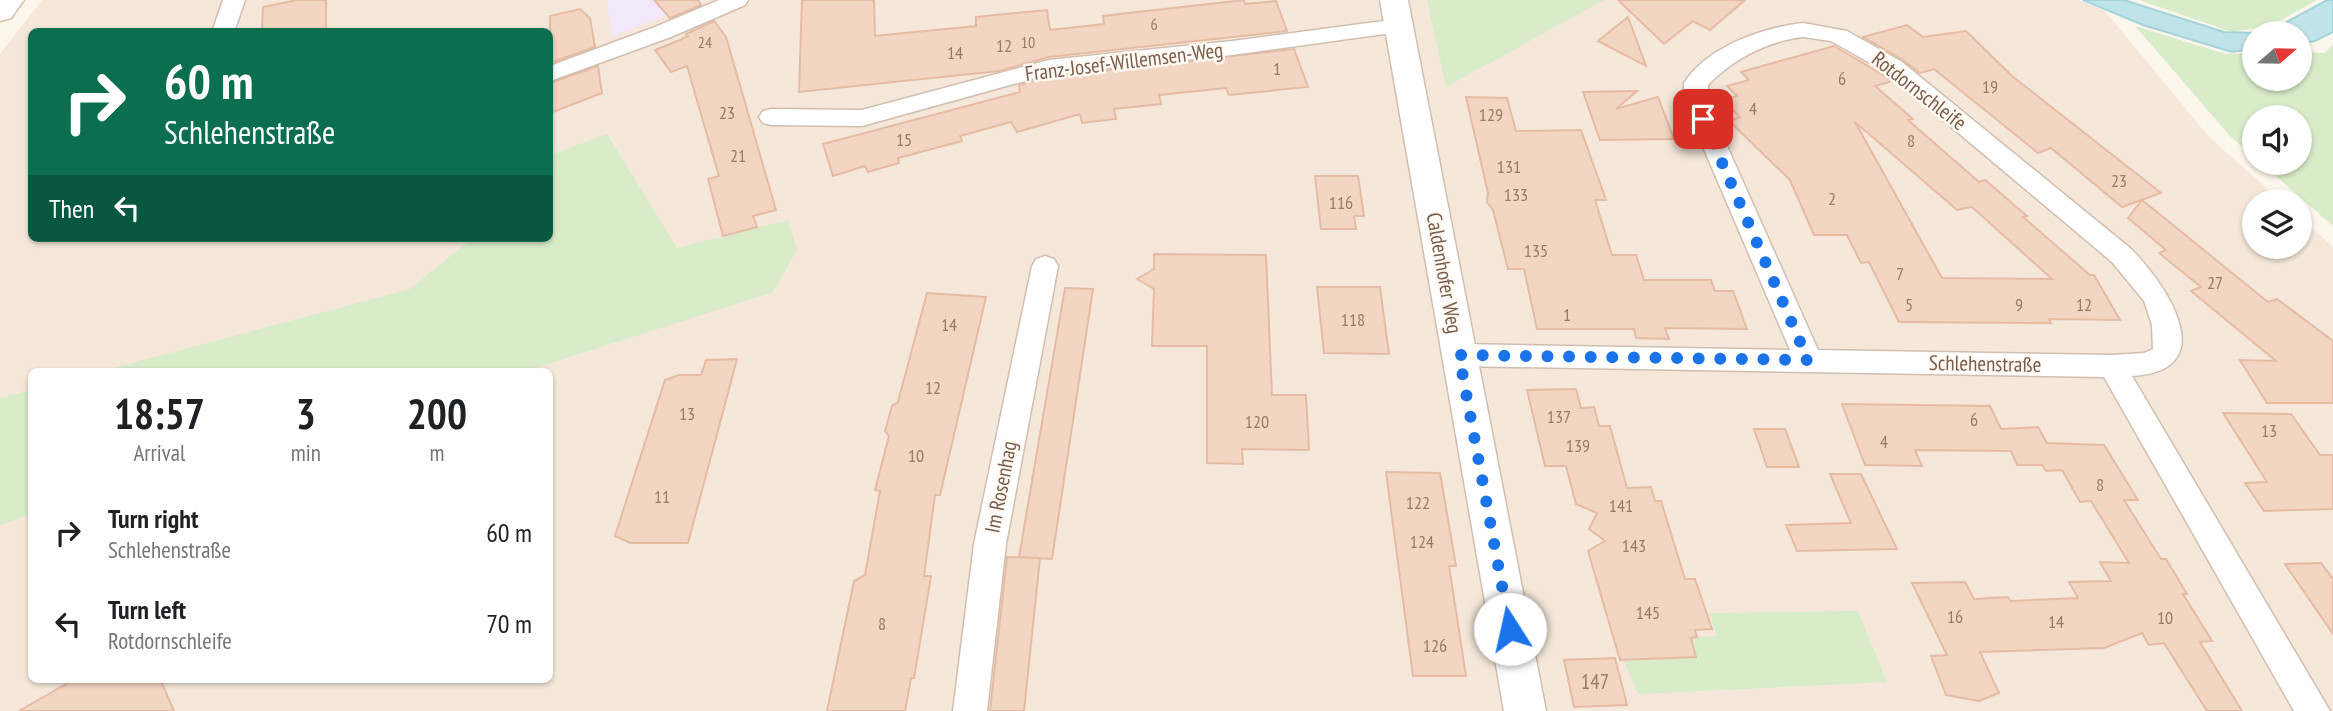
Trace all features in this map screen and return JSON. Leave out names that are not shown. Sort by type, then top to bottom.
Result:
[{"type":"main road","points":[[0,12],[9,0]]},
{"type":"street","points":[[224,28],[234,0]]},
{"type":"street","points":[[553,73],[651,37],[737,0]]},
{"type":"street","name":"Franz-Josef-Willemsen-Weg","points":[[771,117],[862,118],[1049,67],[1232,48],[1396,13]]},
{"type":"street","name":"Caldenhofer Weg","points":[[1396,13],[1525,711]]},
{"type":"street","name":"Rotdornschleife","points":[[1808,360],[1703,119],[1696,97],[1696,83],[1708,69],[1756,41],[1786,31],[1812,29],[1830,32],[1855,43],[1894,67],[2121,255],[2143,277],[2164,316],[2168,335],[2166,355],[2147,364],[2112,366]]},
{"type":"street","name":"Im Rosenhag","points":[[970,711],[990,544],[1045,266]]},
{"type":"street","name":"Schlehenstraße","points":[[1459,355],[2112,366]]},
{"type":"street","points":[[2112,366],[2313,711]]},
{"type":"shaded area","points":[[42,0],[2078,0],[2105,11],[2209,137],[2242,166],[2242,175],[2252,175],[2268,189],[2242,189],[2242,259],[2312,259],[2312,228],[2333,247],[2333,711],[0,711],[0,54]]},
{"type":"shaded area","points":[[607,0],[704,0],[612,37]]},
{"type":"green space","points":[[1427,0],[1604,0],[1446,87]]},
{"type":"green space","points":[[2139,0],[2317,0],[2279,21],[2242,21],[2242,30],[2232,32]]},
{"type":"green space","points":[[2135,26],[2226,54],[2242,53],[2242,91],[2312,91],[2312,52],[2324,53],[2333,45],[2333,226],[2312,208],[2312,189],[2291,189],[2275,175],[2312,175],[2312,105],[2242,105],[2242,146]]},
{"type":"green space","points":[[607,134],[677,248],[788,220],[797,250],[773,292],[535,368],[113,368],[410,289],[468,242],[553,242],[553,154]]},
{"type":"green space","points":[[28,391],[28,515],[0,525],[0,398]]},
{"type":"green space","points":[[1858,611],[1887,682],[1638,694],[1624,661],[1697,658],[1693,638],[1716,636],[1710,613]]},
{"type":"water","points":[[2083,0],[2124,0],[2224,32],[2242,33],[2242,51],[2232,52],[2143,25]]},
{"type":"water","points":[[2327,0],[2333,0],[2333,32],[2312,41],[2312,21],[2289,21]]},
{"type":"building","points":[[297,0],[326,0],[326,28],[262,28],[263,7]]},
{"type":"building","points":[[654,0],[698,0],[701,5],[670,18]]},
{"type":"building","points":[[802,0],[874,0],[875,36],[976,26],[976,17],[1047,10],[1050,30],[1104,24],[1103,16],[1244,0],[1245,4],[1276,1],[1287,31],[1049,57],[999,71],[799,92]]},
{"type":"building","points":[[1618,0],[1745,0],[1710,30],[1693,21],[1664,44]]},
{"type":"building","points":[[580,9],[590,18],[595,47],[553,62],[553,28],[550,28],[550,16]]},
{"type":"building","points":[[1628,17],[1646,66],[1598,41]]},
{"type":"building","points":[[714,21],[726,37],[776,210],[753,216],[757,227],[723,236],[708,179],[719,176],[687,66],[671,72],[655,50]]},
{"type":"building","points":[[1907,25],[1923,37],[1966,31],[2012,76],[2161,193],[2122,207],[2051,148],[2038,153],[1934,69],[1920,73],[1863,37]]},
{"type":"building","points":[[1834,46],[1893,81],[1875,86],[1913,119],[1908,120],[1979,182],[1985,180],[2027,216],[2023,217],[2090,275],[2094,275],[2120,320],[2049,319],[2051,323],[1899,322],[1869,262],[1861,263],[1847,235],[1814,235],[1790,180],[1729,121],[1740,117],[1722,100],[1737,96],[1727,86],[1749,80],[1741,72]],"holes":[[[1855,122],[1957,210],[1972,207],[2052,279],[1942,278]]]},
{"type":"building","points":[[1294,49],[1308,87],[1229,95],[1226,88],[1159,95],[1161,104],[1114,109],[1116,119],[1082,123],[1080,114],[1017,132],[1011,122],[960,136],[962,141],[898,158],[899,163],[868,172],[865,166],[833,176],[823,144],[1020,92],[1019,85],[1050,77]]},
{"type":"building","points":[[598,66],[602,93],[553,112],[553,82]]},
{"type":"building","points":[[1637,91],[1616,109],[1658,97],[1674,139],[1600,140],[1583,92]]},
{"type":"building","points":[[1466,97],[1507,98],[1516,131],[1581,130],[1606,200],[1595,200],[1612,255],[1636,255],[1644,280],[1711,280],[1715,291],[1733,291],[1747,329],[1665,328],[1669,339],[1636,338],[1634,329],[1537,329],[1524,269],[1508,269],[1493,210],[1487,202],[1488,193]]},
{"type":"building","points":[[1315,176],[1358,176],[1364,216],[1354,216],[1356,229],[1321,229]]},
{"type":"building","points":[[2142,200],[2268,302],[2277,299],[2333,341],[2333,403],[2267,403],[2240,360],[2276,361],[2191,291],[2201,287],[2159,253],[2166,250],[2128,218]]},
{"type":"building","points":[[1154,254],[1266,255],[1272,395],[1306,395],[1309,450],[1242,449],[1243,464],[1207,463],[1207,346],[1152,346],[1154,289],[1137,279],[1154,269]]},
{"type":"building","points":[[1317,287],[1380,287],[1389,354],[1324,353]]},
{"type":"building","points":[[1065,288],[1093,289],[1052,559],[1019,557]]},
{"type":"building","points":[[927,293],[986,297],[940,495],[935,495],[924,576],[931,576],[914,678],[911,678],[905,711],[827,711],[854,581],[865,575],[880,491],[875,490],[889,436],[885,431],[892,406],[898,402]]},
{"type":"building","points":[[737,359],[688,543],[630,543],[615,536],[665,380],[679,375],[701,375],[706,360]]},
{"type":"building","points":[[1576,389],[1581,408],[1594,407],[1599,426],[1610,426],[1627,488],[1651,487],[1655,501],[1661,501],[1685,579],[1695,579],[1712,629],[1695,630],[1697,637],[1691,638],[1696,657],[1620,660],[1588,551],[1605,541],[1589,529],[1597,513],[1576,504],[1566,466],[1545,466],[1527,390]]},
{"type":"building","points":[[1842,404],[1990,406],[2001,429],[2038,427],[2047,443],[2104,445],[2138,500],[2124,500],[2161,559],[2166,559],[2187,594],[2183,594],[2212,641],[2200,642],[2242,711],[2207,711],[2164,643],[2149,645],[2142,633],[2104,648],[1980,652],[1999,693],[1979,701],[1946,695],[1931,656],[1947,655],[1912,583],[1965,582],[1974,599],[2008,597],[2010,601],[2078,598],[2069,582],[2111,581],[2100,562],[2129,563],[2091,501],[2080,502],[2062,470],[2046,471],[2042,465],[2017,465],[2011,451],[1915,450],[1922,466],[1865,465]]},
{"type":"building","points":[[2223,413],[2291,414],[2320,455],[2333,455],[2333,509],[2264,511],[2245,483],[2267,482]]},
{"type":"building","points":[[1754,429],[1785,429],[1799,467],[1767,467]]},
{"type":"building","points":[[1386,472],[1440,473],[1456,566],[1449,566],[1466,676],[1413,676]]},
{"type":"building","points":[[1830,474],[1861,474],[1897,549],[1797,551],[1786,525],[1851,523]]},
{"type":"building","points":[[1007,557],[1040,558],[1024,711],[990,711]]},
{"type":"building","points":[[2321,563],[2333,579],[2333,634],[2285,564]]},
{"type":"building","points":[[1615,658],[1627,705],[1574,707],[1564,660]]},
{"type":"building","points":[[68,683],[162,683],[174,711],[19,711]]},
{"type":"route","points":[[1510,629],[1459,355],[1808,360],[1703,119]]}]
